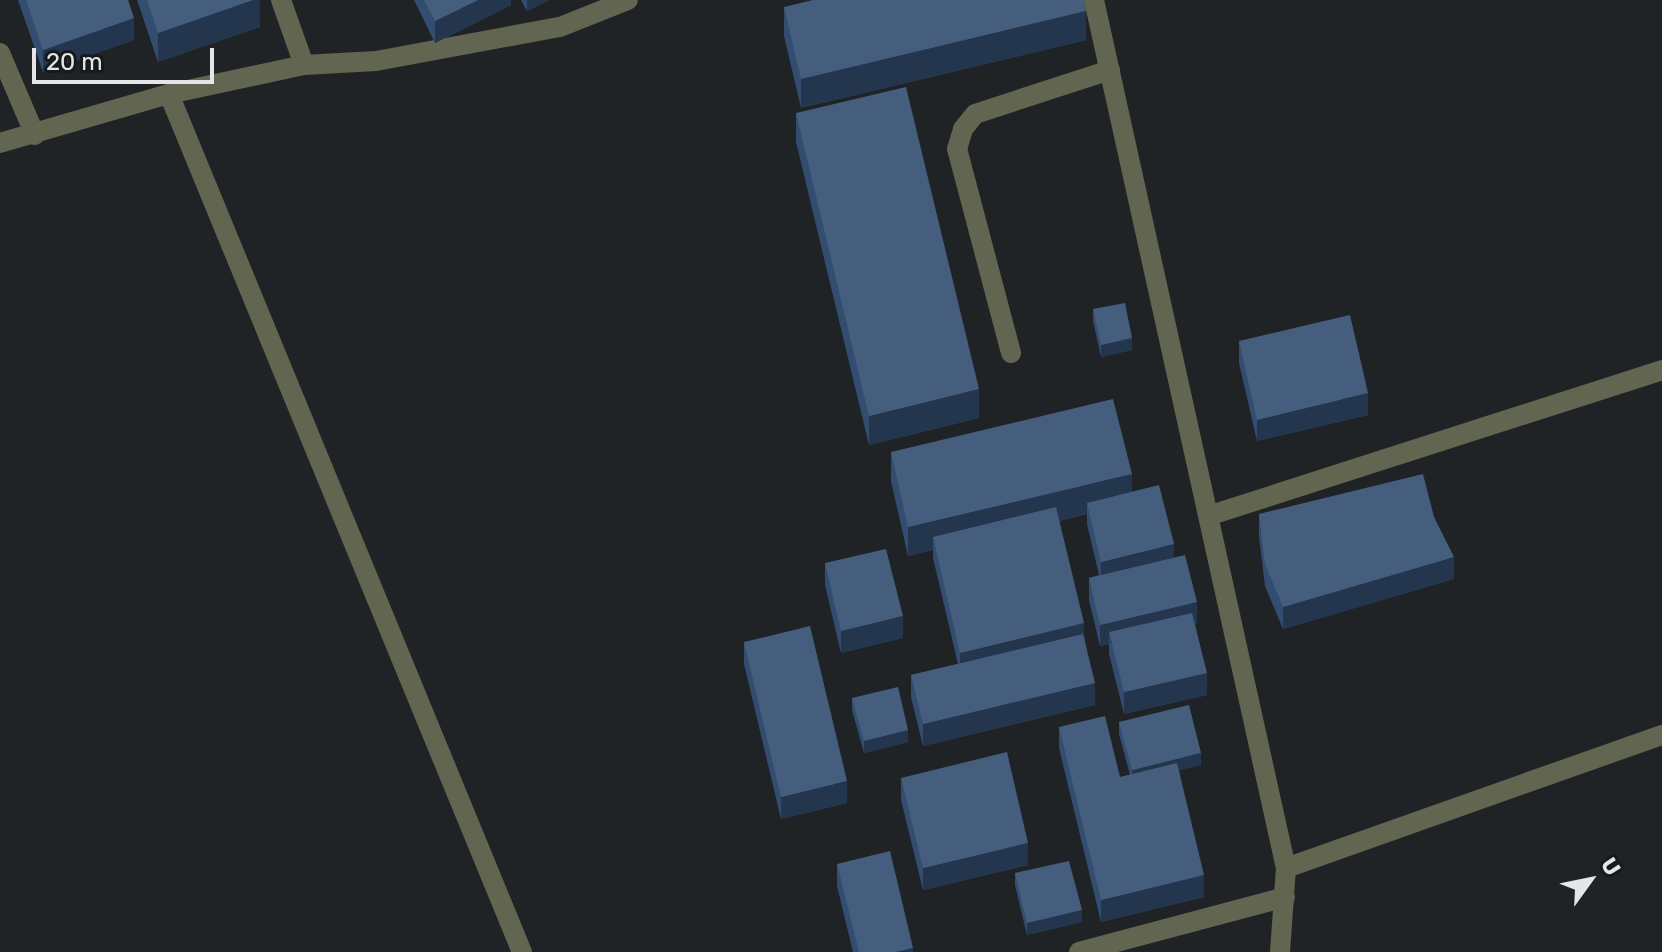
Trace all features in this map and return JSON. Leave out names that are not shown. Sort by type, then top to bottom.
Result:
[{"type":"street","points":[[281,0],[304,65]]},
{"type":"street","points":[[0,143],[169,94],[304,65],[376,61],[560,27],[628,0]]},
{"type":"street","points":[[1094,0],[1211,515],[1286,868],[1280,952]]},
{"type":"street","points":[[0,53],[35,135]]},
{"type":"street","points":[[1011,353],[957,149],[963,129],[975,114],[1110,70]]},
{"type":"street","points":[[169,94],[522,952]]},
{"type":"street","points":[[1211,515],[1662,370]]},
{"type":"street","points":[[1286,868],[1662,735]]},
{"type":"street","points":[[1079,952],[1285,897]]},
{"type":"building","points":[[26,0],[128,0],[134,18],[43,50]]},
{"type":"building","points":[[147,0],[253,0],[158,33]]},
{"type":"building","points":[[424,0],[478,0],[435,21]]},
{"type":"building","points":[[813,0],[1084,0],[1086,11],[801,79],[784,7]]},
{"type":"building","points":[[906,87],[979,389],[869,416],[796,113]]},
{"type":"building","points":[[1125,303],[1132,338],[1101,345],[1093,309]]},
{"type":"building","points":[[1350,315],[1368,393],[1257,420],[1239,341]]},
{"type":"building","points":[[1113,399],[1132,474],[908,527],[891,452]]},
{"type":"building","points":[[1423,474],[1434,517],[1454,557],[1283,607],[1265,564],[1259,514]]},
{"type":"building","points":[[1159,485],[1174,544],[1101,562],[1087,503]]},
{"type":"building","points":[[1056,507],[1084,623],[960,653],[933,537]]},
{"type":"building","points":[[886,549],[903,616],[841,631],[825,563]]},
{"type":"building","points":[[1185,555],[1197,602],[1100,625],[1089,578]]},
{"type":"building","points":[[1192,613],[1207,673],[1124,692],[1109,632]]},
{"type":"building","points":[[810,626],[847,781],[781,797],[744,642]]},
{"type":"building","points":[[1083,634],[1095,683],[923,724],[911,675]]},
{"type":"building","points":[[898,687],[908,730],[864,741],[852,698]]},
{"type":"building","points":[[1189,705],[1201,753],[1132,770],[1119,722]]},
{"type":"building","points":[[1105,716],[1120,777],[1177,763],[1204,875],[1101,900],[1059,727]]},
{"type":"building","points":[[1007,752],[1028,843],[923,868],[901,778]]},
{"type":"building","points":[[890,851],[913,948],[895,952],[859,952],[837,864]]},
{"type":"building","points":[[1069,861],[1082,910],[1027,923],[1015,873]]}]
